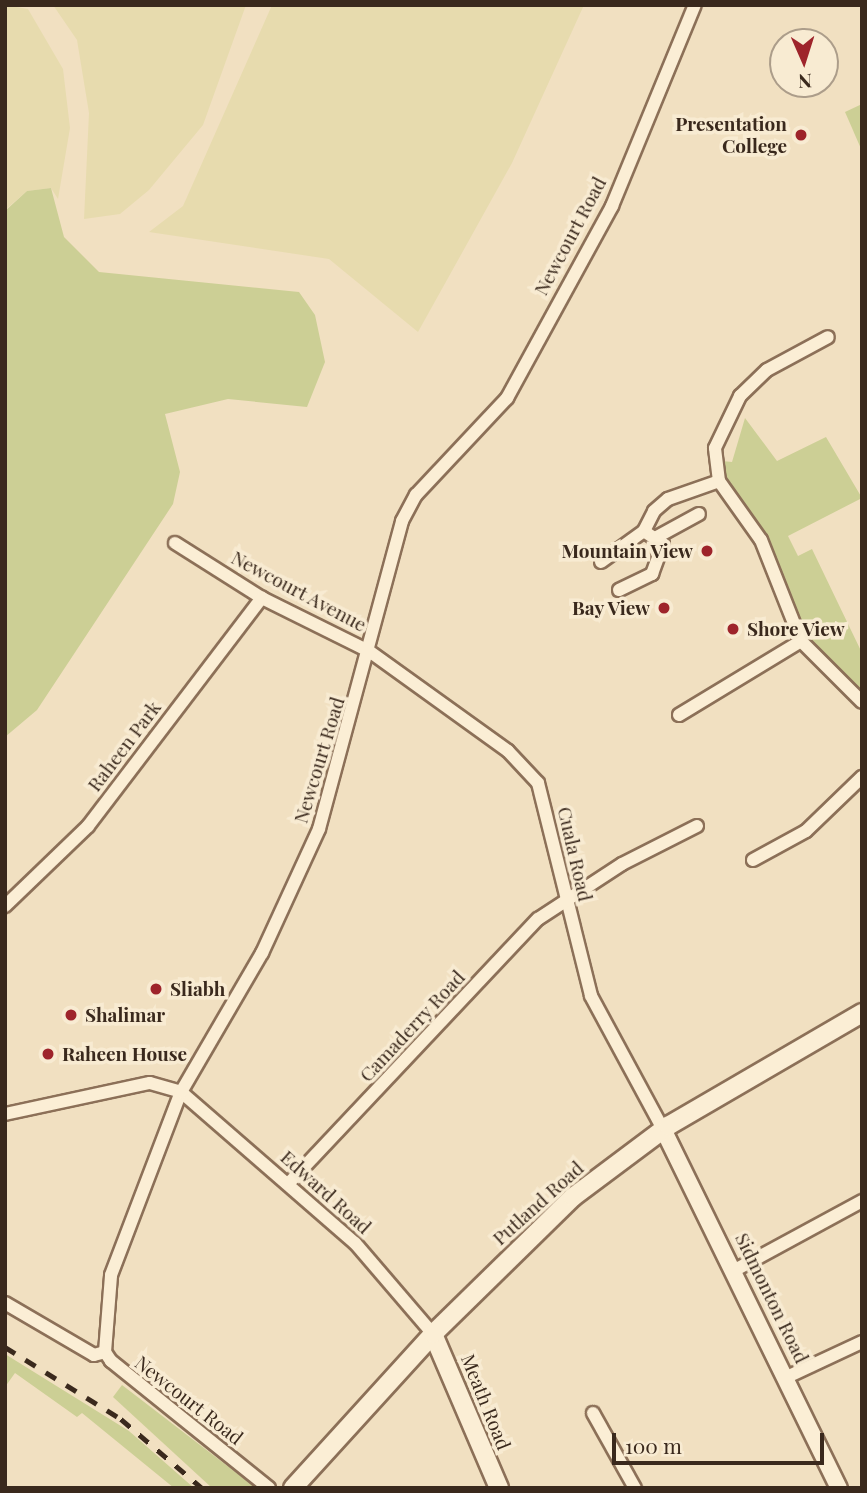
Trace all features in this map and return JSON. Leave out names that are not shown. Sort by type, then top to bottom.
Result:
[{"type":"main road","name":"Putland Road","points":[[293,1488],[433,1334],[573,1197],[663,1129],[862,1013]]},
{"type":"main road","name":"Meath Road","points":[[433,1334],[499,1488]]},
{"type":"street","name":"Newcourt Road","points":[[270,1488],[127,1377],[105,1352],[111,1275],[181,1092],[295,887],[336,777],[402,521],[416,495],[507,398],[611,206],[695,5]]},
{"type":"street","points":[[828,337],[767,370],[740,396],[715,448],[719,481],[761,540],[801,641],[862,702]]},
{"type":"street","points":[[650,535],[668,499],[719,481]]},
{"type":"street","points":[[601,562],[650,535],[699,514]]},
{"type":"street","points":[[619,590],[652,574],[663,544],[650,535]]},
{"type":"street","name":"Newcourt Avenue","points":[[175,543],[262,598],[369,651]]},
{"type":"street","name":"Raheen Park","points":[[5,906],[88,826],[262,598]]},
{"type":"street","points":[[679,715],[801,641]]},
{"type":"street","name":"Cuala Road","points":[[369,651],[508,751],[538,783],[591,996],[663,1129]]},
{"type":"street","points":[[753,860],[806,831],[862,777]]},
{"type":"street","name":"Camaderry Road","points":[[289,1183],[538,919],[565,900],[696,826]]},
{"type":"street","points":[[5,1114],[150,1083],[181,1092]]},
{"type":"street","name":"Edward Road","points":[[181,1092],[289,1183],[366,1253],[433,1334]]},
{"type":"street","name":"Sidmonton Road","points":[[663,1129],[736,1270],[839,1488]]},
{"type":"street","points":[[736,1270],[862,1201]]},
{"type":"street","points":[[5,1303],[94,1355],[105,1352]]},
{"type":"street","points":[[788,1377],[862,1342]]},
{"type":"street","points":[[593,1413],[635,1488]]},
{"type":"shaded area","points":[[5,5],[28,9],[63,69],[70,128],[58,199],[51,188],[27,191],[5,210]]},
{"type":"shaded area","points":[[53,5],[246,5],[203,125],[149,190],[120,214],[84,219],[89,113],[77,40]]},
{"type":"shaded area","points":[[272,5],[584,5],[512,163],[418,332],[329,259],[149,232],[183,206]]},
{"type":"green space","points":[[862,104],[862,151],[845,112]]},
{"type":"green space","points":[[51,188],[64,237],[99,272],[299,292],[315,315],[325,362],[307,407],[228,399],[165,414],[180,472],[173,504],[37,710],[5,737],[5,211],[27,191]]},
{"type":"green space","points":[[745,418],[777,461],[826,437],[862,498],[788,536],[798,556],[812,549],[862,653],[862,693],[817,650],[790,604],[767,540],[724,473],[722,461],[732,462]]},
{"type":"green space","points":[[5,1354],[129,1431],[194,1488],[174,1488],[82,1413],[77,1417],[15,1373],[5,1387]]},
{"type":"green space","points":[[122,1385],[256,1488],[212,1488],[113,1397]]},
{"type":"railway","points":[[5,1347],[121,1419],[202,1488]]},
{"type":"place","name":"Presentation College","points":[[801,135]]},
{"type":"place","name":"Mountain View","points":[[707,551]]},
{"type":"place","name":"Bay View","points":[[664,608]]},
{"type":"place","name":"Shore View","points":[[733,629]]},
{"type":"place","name":"Sliabh","points":[[156,989]]},
{"type":"place","name":"Shalimar","points":[[71,1015]]},
{"type":"place","name":"Raheen House","points":[[48,1054]]}]
